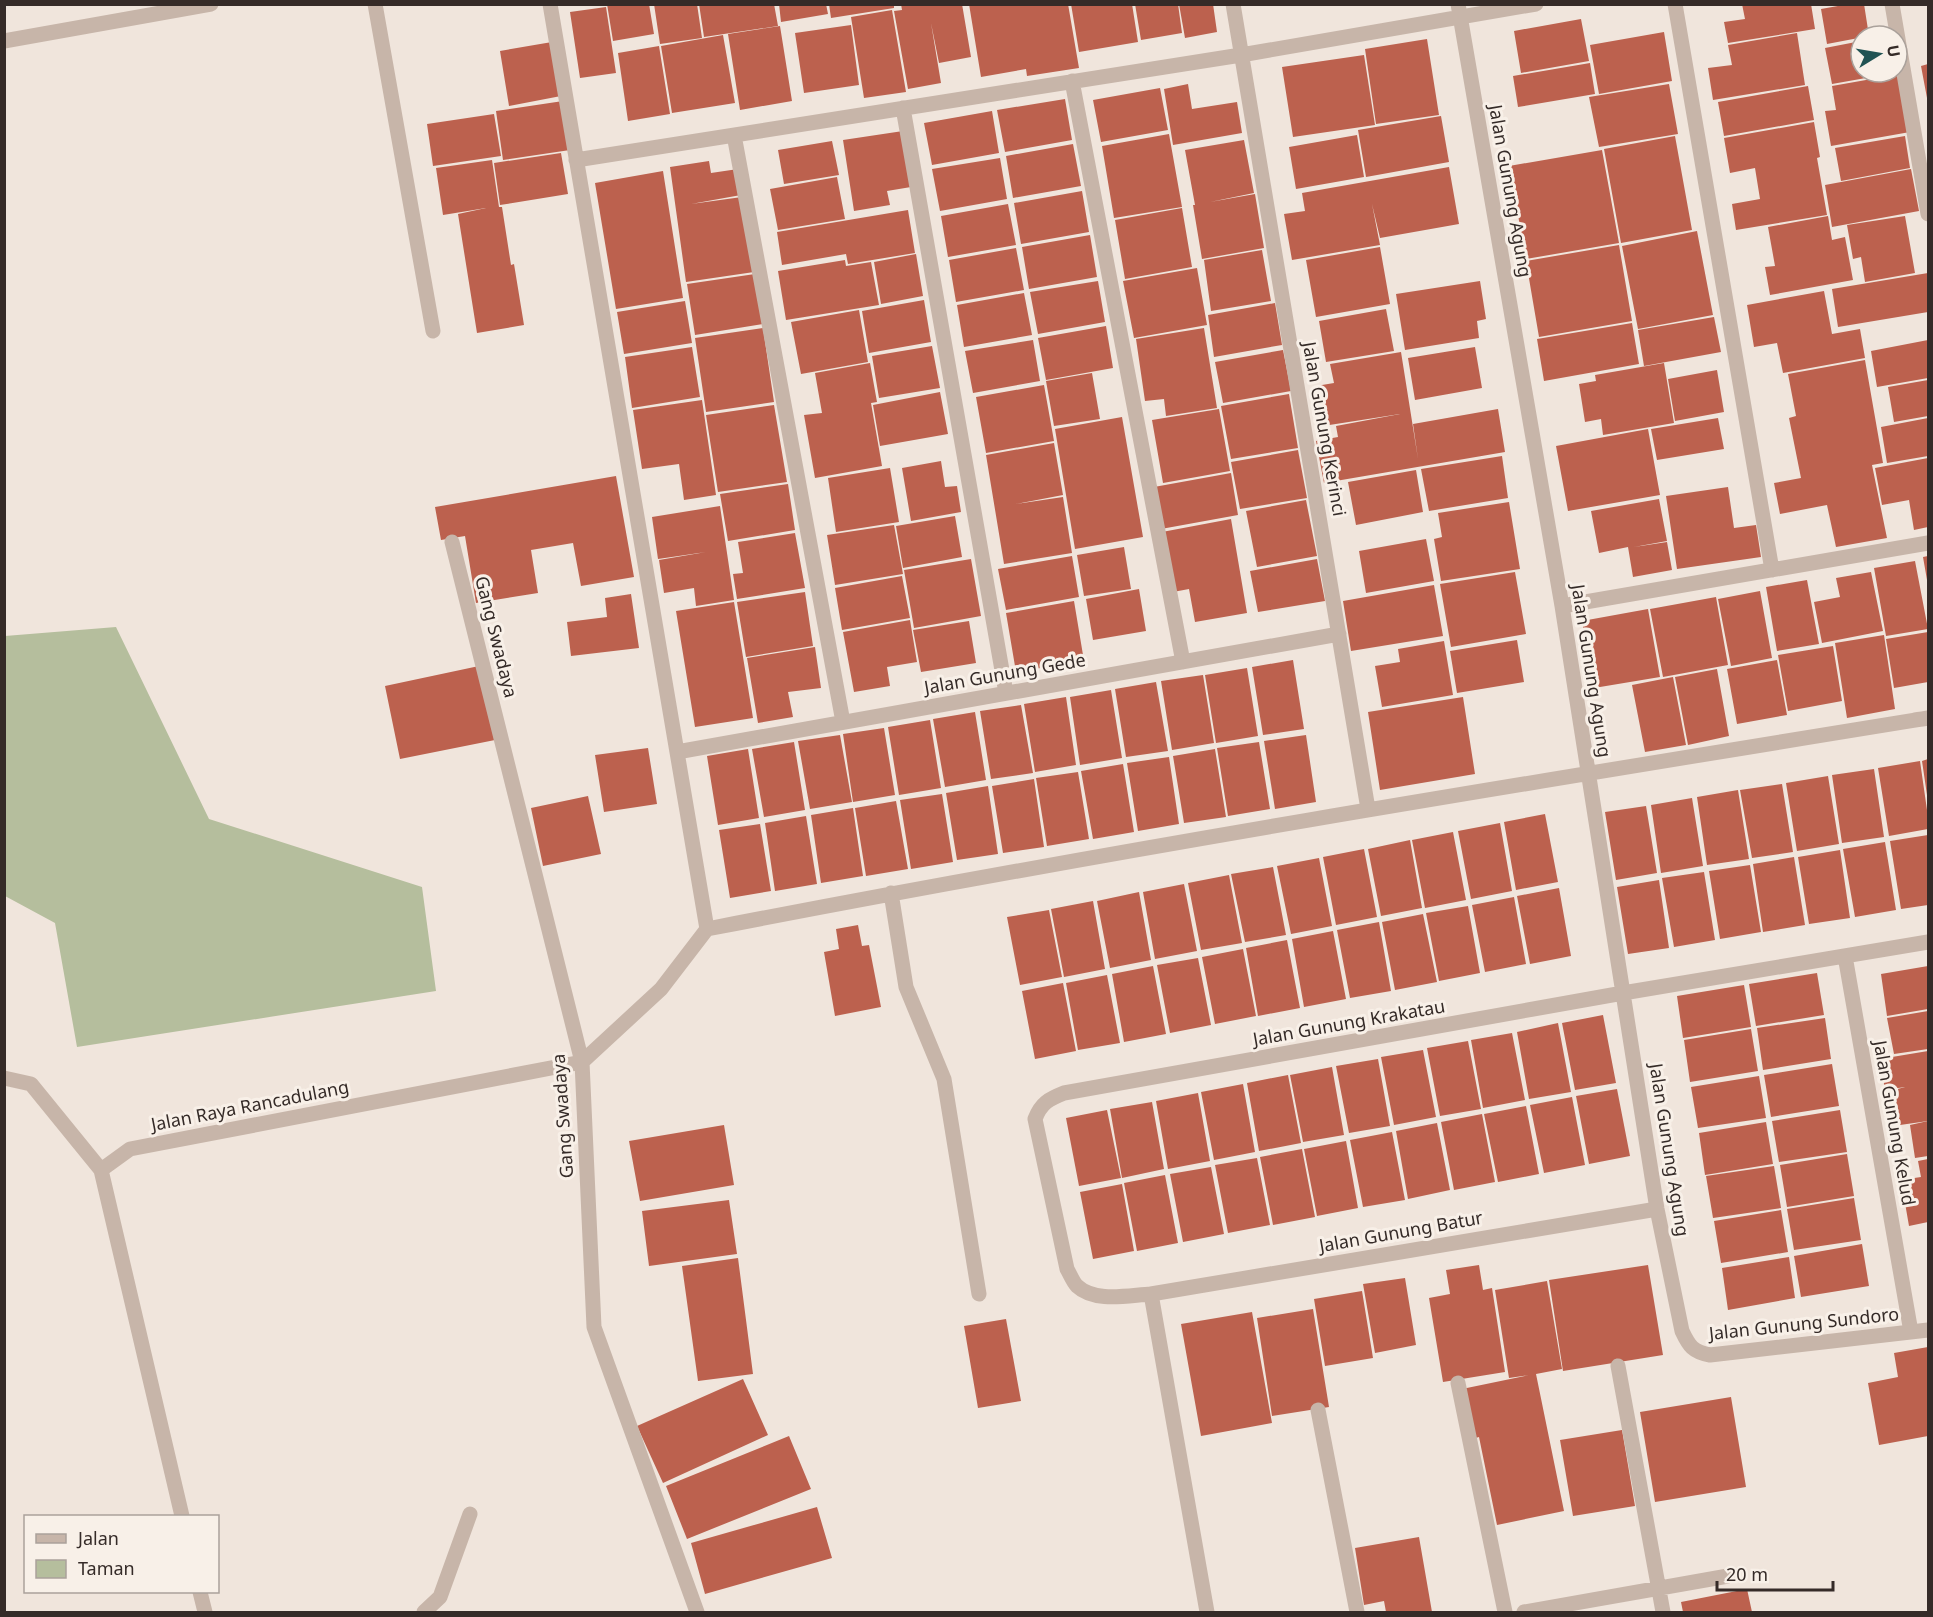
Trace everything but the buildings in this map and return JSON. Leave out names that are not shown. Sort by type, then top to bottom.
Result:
[{"type":"street","points":[[4,41],[211,4]]},
{"type":"street","points":[[375,4],[433,331]]},
{"type":"street","points":[[550,4],[707,929]]},
{"type":"street","points":[[576,159],[1241,55],[1459,12],[1536,4]]},
{"type":"street","points":[[1675,4],[1772,570]]},
{"type":"street","points":[[1892,4],[1929,214]]},
{"type":"street","name":"Jalan Gunung Kerinci","points":[[1237,5],[1241,55],[1368,809]]},
{"type":"street","name":"Jalan Gunung Agung","points":[[1459,12],[1562,606],[1657,1209],[1682,1331],[1687,1342]]},
{"type":"street","points":[[1072,81],[1183,662]]},
{"type":"street","points":[[903,108],[1006,693]]},
{"type":"street","points":[[734,135],[843,722]]},
{"type":"street","name":"Gang Swadaya","points":[[452,542],[582,1062],[594,1327],[697,1612]]},
{"type":"street","points":[[1562,606],[1929,543]]},
{"type":"street","name":"Jalan Gunung Gede","points":[[677,752],[1339,634]]},
{"type":"street","points":[[582,1062],[661,989],[707,929],[891,893],[1368,809],[1929,718]]},
{"type":"street","points":[[891,893],[906,987],[944,1079],[979,1294]]},
{"type":"street","name":"Jalan Gunung Krakatau","points":[[1151,1294],[1094,1295],[1077,1286],[1066,1269],[1035,1119],[1039,1107],[1047,1099],[1064,1093],[1623,993],[1929,942]]},
{"type":"street","name":"Jalan Gunung Kelud","points":[[1845,956],[1911,1332]]},
{"type":"street","name":"Jalan Raya Rancadulang","points":[[101,1170],[130,1149],[582,1062]]},
{"type":"street","points":[[4,1078],[31,1084],[101,1170],[182,1515]]},
{"type":"street","name":"Jalan Gunung Batur","points":[[1151,1294],[1657,1209]]},
{"type":"street","points":[[1151,1294],[1207,1612]]},
{"type":"street","name":"Jalan Gunung Sundoro","points":[[1687,1342],[1698,1353],[1710,1355],[1929,1329]]},
{"type":"street","points":[[1618,1366],[1663,1612]]},
{"type":"street","points":[[1458,1383],[1505,1612]]},
{"type":"street","points":[[1318,1410],[1357,1612]]},
{"type":"street","points":[[424,1612],[440,1597],[470,1514]]},
{"type":"street","points":[[1524,1612],[1728,1576]]},
{"type":"street","points":[[200,1593],[205,1612]]},
{"type":"green space","points":[[116,627],[209,819],[422,887],[436,991],[77,1047],[55,923],[5,896],[5,636]]}]
